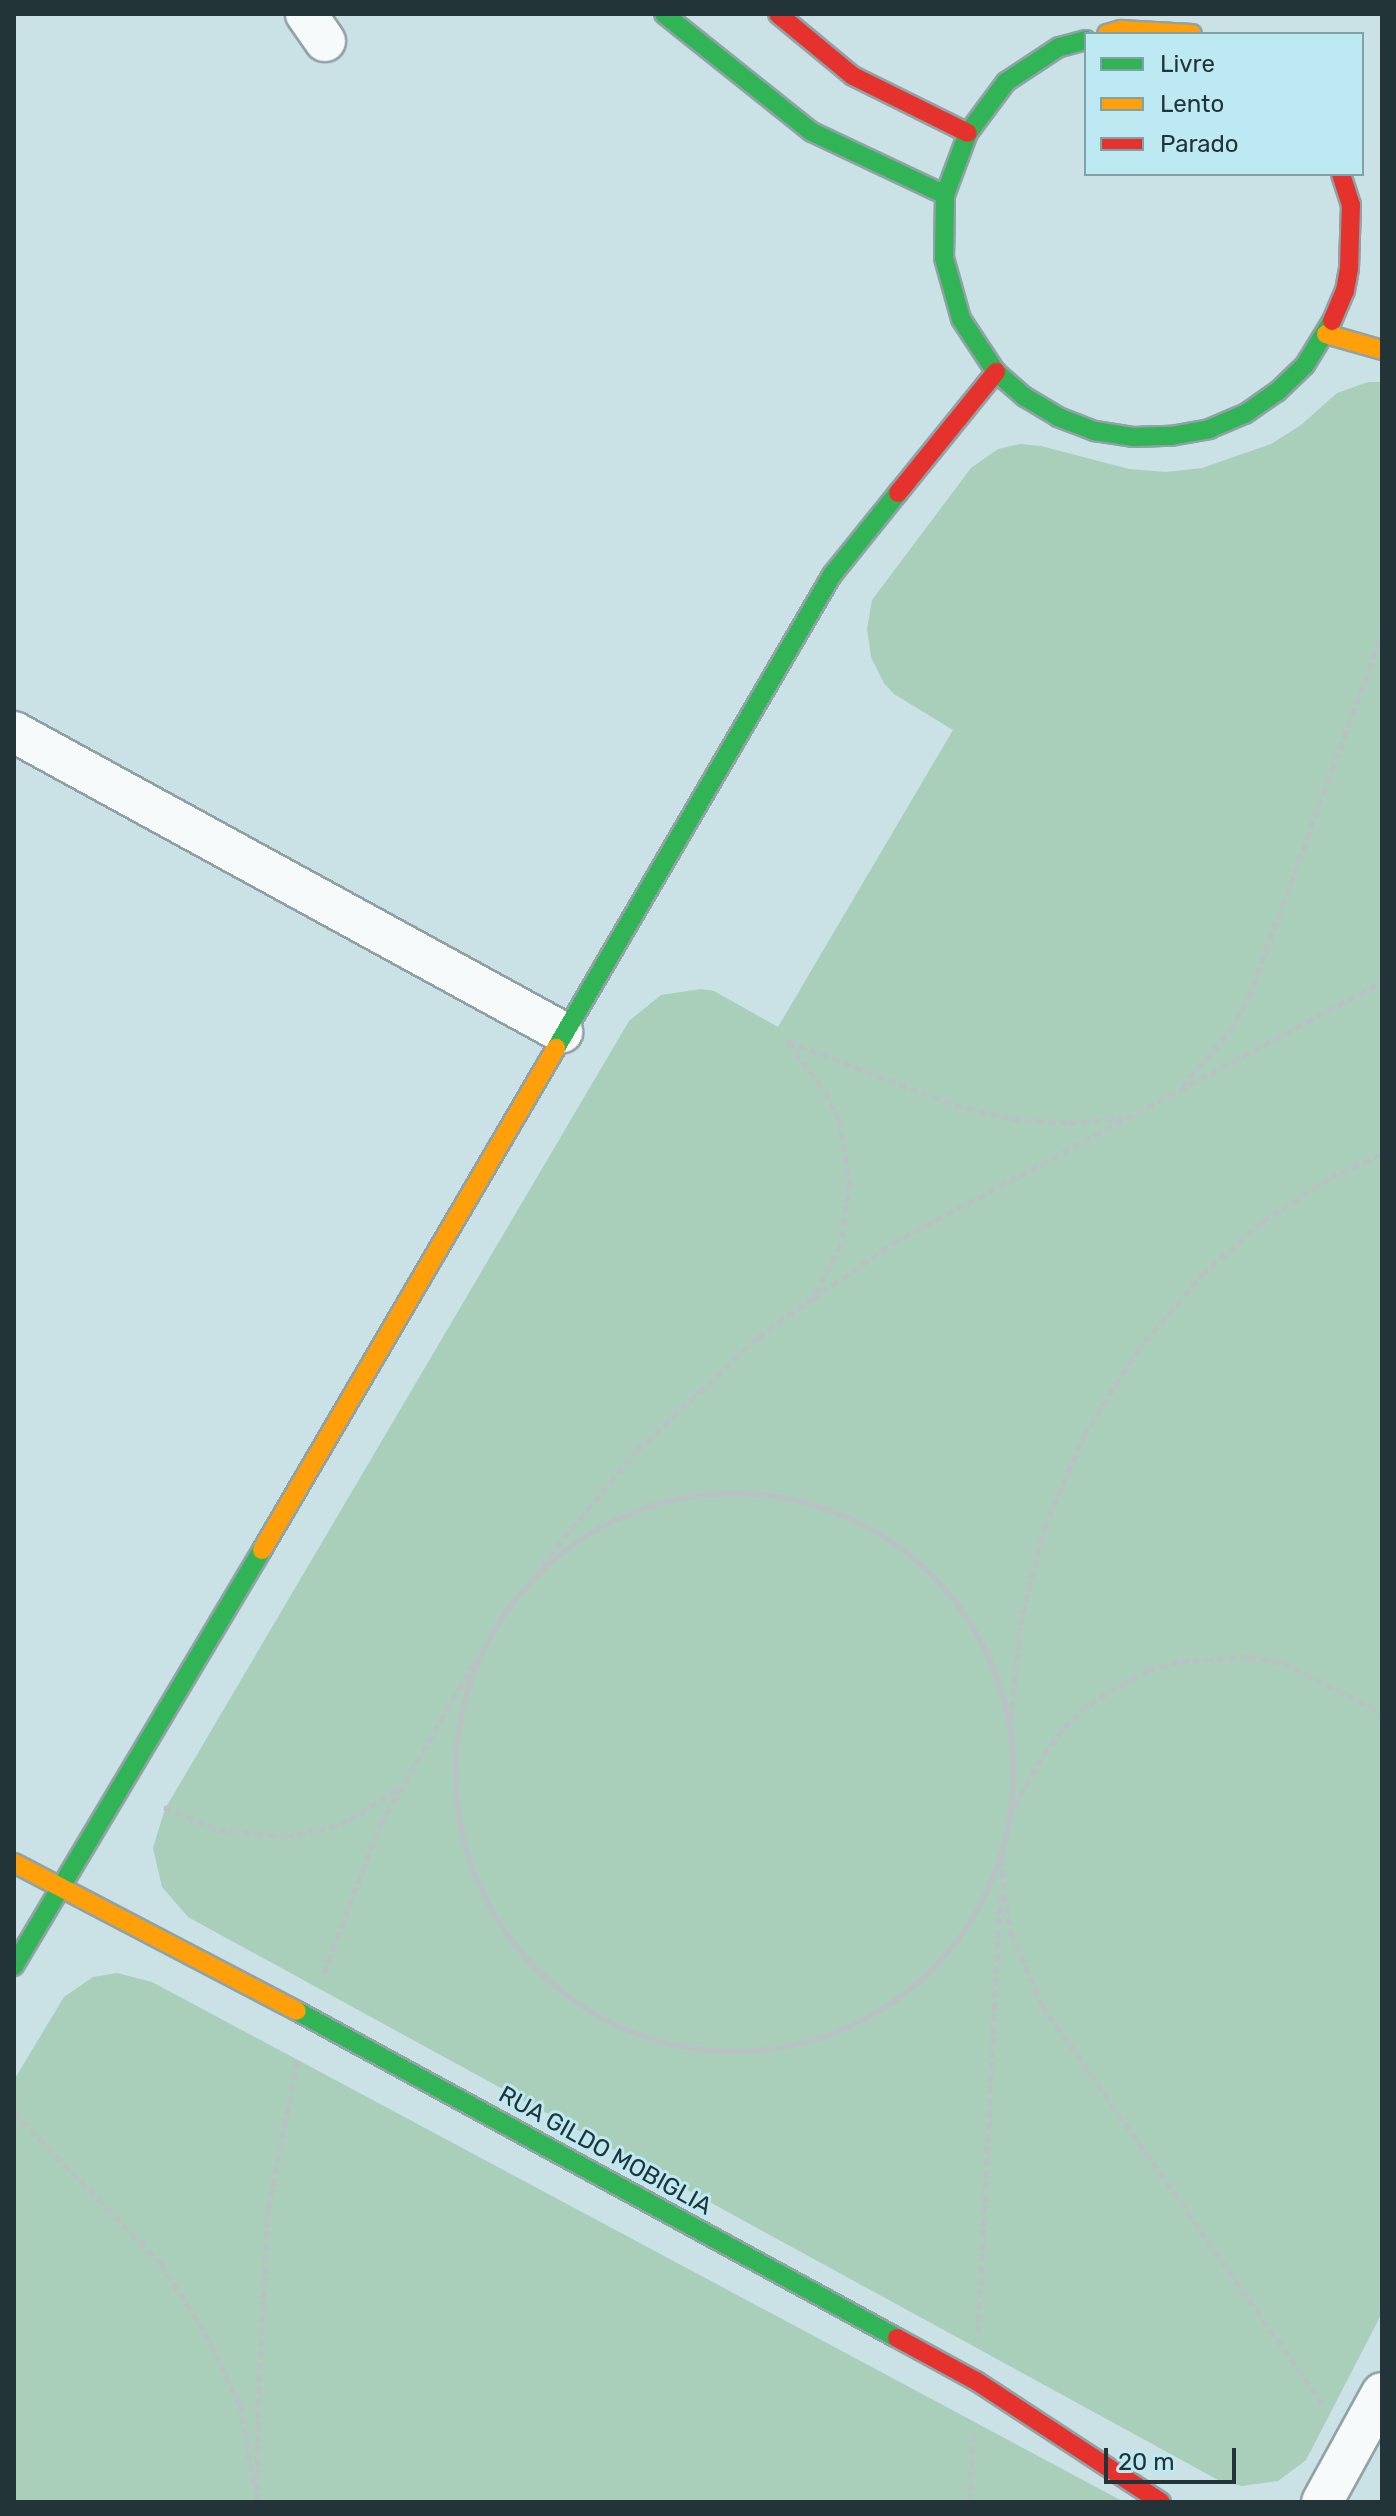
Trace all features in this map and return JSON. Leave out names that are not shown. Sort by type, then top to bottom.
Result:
[{"type":"street","points":[[664,14],[812,132],[945,195]]},
{"type":"street","points":[[778,14],[853,76],[968,133]]},
{"type":"street","points":[[1114,32],[1156,32]]},
{"type":"street","points":[[1084,41],[1059,47],[1006,82],[968,133],[945,195],[944,258],[961,319],[996,372],[1036,404],[1095,431],[1133,437],[1171,436],[1209,429],[1256,407],[1277,392],[1305,365],[1326,334],[1345,291],[1351,205],[1342,176]]},
{"type":"street","points":[[1349,268],[1371,274]]},
{"type":"street","points":[[1326,334],[1382,350]]},
{"type":"street","points":[[14,1966],[124,1787],[562,1032],[832,575],[996,372]]},
{"type":"street","points":[[14,732],[562,1032]]},
{"type":"street","name":"RUA GILDO MOBIGLIA","points":[[14,1863],[307,2016],[976,2381],[1161,2502]]},
{"type":"street","points":[[1322,2502],[1382,2393]]},
{"type":"path","points":[[1178,1091],[1230,1031],[1249,997],[1382,634]]},
{"type":"path","points":[[533,1577],[566,1548],[603,1525],[644,1507],[686,1497],[729,1493],[773,1495],[817,1505],[857,1521],[895,1543],[929,1571],[958,1604],[982,1642],[999,1682],[1010,1725],[1015,1768],[1012,1811],[1002,1855],[986,1895],[964,1933],[936,1967],[903,1995],[866,2018],[826,2036],[783,2047],[739,2051],[695,2048],[652,2038],[611,2022],[574,2000],[540,1971],[511,1939],[487,1902],[469,1861],[456,1790],[457,1731],[467,1689],[483,1648],[505,1611],[637,1450],[758,1337],[893,1243],[1382,982]]},
{"type":"path","points":[[812,1299],[829,1273],[841,1244],[850,1182],[839,1120],[825,1091],[787,1041],[955,1105],[1012,1119],[1069,1123],[1127,1118]]},
{"type":"path","points":[[1010,1725],[1020,1625],[1044,1528],[1084,1436],[1137,1351],[1202,1275],[1262,1222],[1330,1178],[1382,1154]]},
{"type":"path","points":[[1012,1811],[1043,1755],[1064,1728],[1089,1704],[1148,1670],[1181,1661],[1249,1657],[1283,1663],[1382,1713]]},
{"type":"path","points":[[124,1787],[219,1830],[285,1836],[318,1831],[350,1820],[405,1783]]},
{"type":"path","points":[[970,2502],[1002,1855]]},
{"type":"path","points":[[1002,1855],[1004,1894],[1011,1933],[1024,1970],[1042,2005],[1354,2447]]},
{"type":"path","points":[[14,2112],[160,2263],[205,2332],[240,2405],[256,2498]]},
{"type":"green space","points":[[1368,382],[1382,382],[1382,2313],[1306,2460],[1278,2481],[1242,2486],[1220,2481],[188,1917],[162,1887],[153,1848],[165,1809],[629,1021],[661,995],[701,989],[714,991],[778,1027],[953,730],[894,694],[884,683],[871,657],[867,629],[872,600],[971,468],[998,449],[1020,444],[1041,446],[1129,469],[1166,472],[1202,468],[1271,444],[1301,425],[1337,393]]},
{"type":"green space","points":[[117,1973],[152,1982],[1124,2502],[14,2502],[14,2080],[64,1997],[93,1977]]},
{"type":"traffic: fast","points":[[664,14],[812,132],[945,195]]},
{"type":"traffic: fast","points":[[1084,41],[1059,47],[1006,82],[968,133],[945,195],[944,258],[961,319],[996,372],[1025,397],[1058,417],[1095,431],[1133,437],[1171,436],[1209,429],[1245,414],[1277,392],[1305,365],[1332,321]]},
{"type":"traffic: fast","points":[[556,1048],[832,575],[898,493]]},
{"type":"traffic: fast","points":[[14,1966],[262,1550]]},
{"type":"traffic: fast","points":[[297,2011],[897,2338]]},
{"type":"traffic: slow","points":[[1114,32],[1156,32]]},
{"type":"traffic: slow","points":[[1326,334],[1382,350]]},
{"type":"traffic: slow","points":[[262,1550],[556,1048]]},
{"type":"traffic: slow","points":[[14,1863],[297,2011]]},
{"type":"traffic: jam","points":[[778,14],[853,76],[968,133]]},
{"type":"traffic: jam","points":[[1332,321],[1345,291],[1349,268],[1351,205],[1342,176]]},
{"type":"traffic: jam","points":[[898,493],[996,372]]},
{"type":"traffic: jam","points":[[897,2338],[976,2381],[1161,2502]]}]
